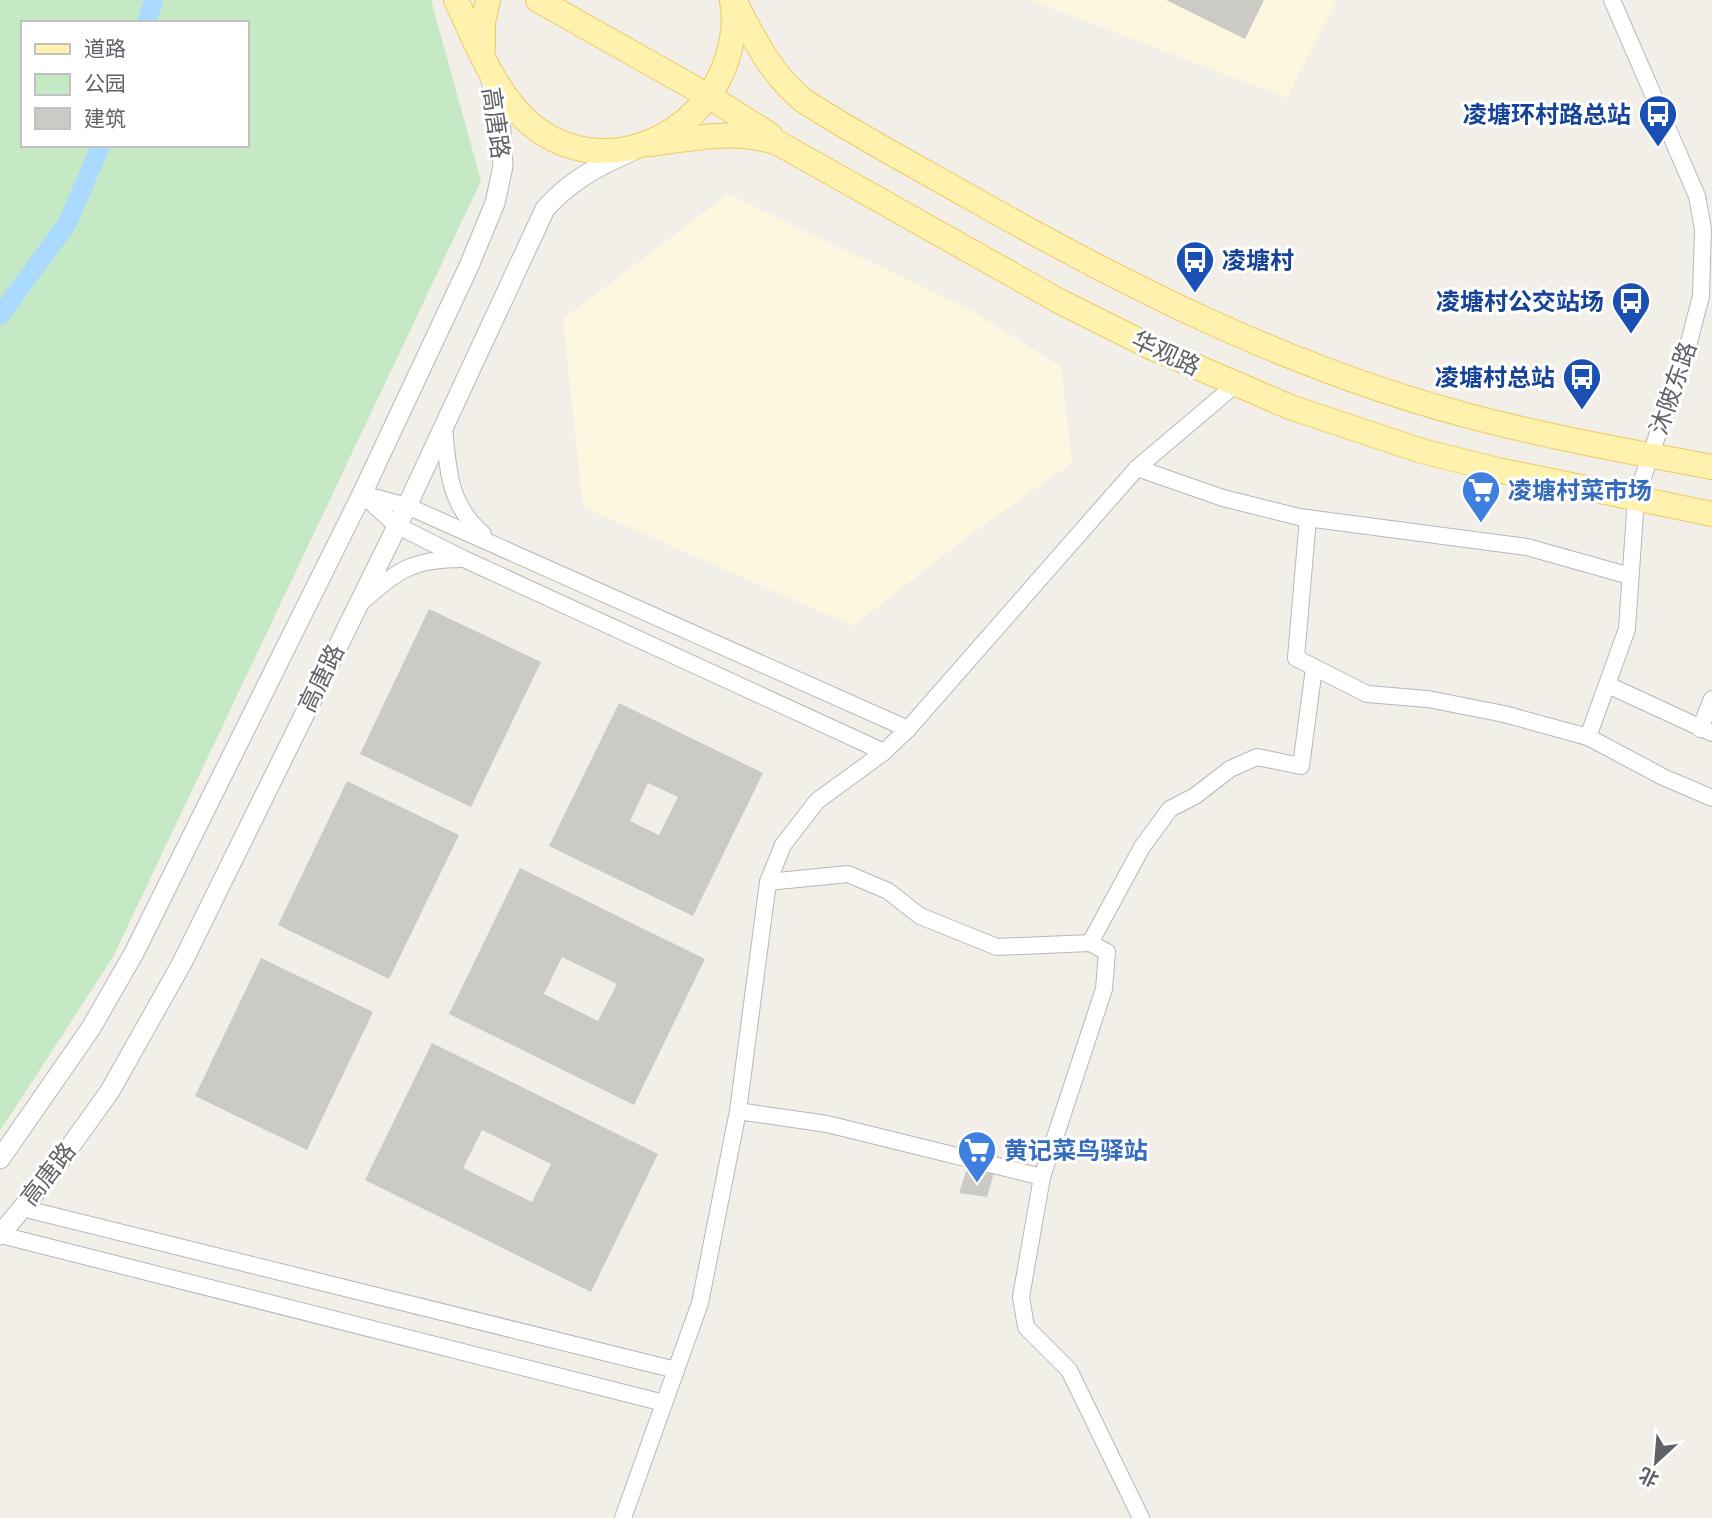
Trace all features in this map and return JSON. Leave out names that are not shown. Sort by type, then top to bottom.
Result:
[{"type":"main road","points":[[456,0],[484,55]]},
{"type":"main road","points":[[484,55],[482,34],[488,0]]},
{"type":"main road","points":[[538,0],[710,97],[795,150]]},
{"type":"main road","points":[[650,144],[681,126],[710,97],[731,45],[734,25],[733,0]]},
{"type":"main road","name":"华观路","points":[[733,0],[773,69],[788,88],[804,101],[996,212],[1140,290],[1255,343],[1384,390],[1469,416],[1648,456],[1712,467]]},
{"type":"main road","name":"华观路","points":[[484,55],[508,101],[535,127],[570,145],[602,152],[729,134],[757,136],[795,150],[1059,301],[1235,384],[1331,422],[1422,451],[1712,514]]},
{"type":"street","name":"沐陂东路","points":[[1588,737],[1626,629],[1636,498],[1648,456],[1689,342],[1701,296],[1703,229],[1697,196],[1612,0]]},
{"type":"street","name":"高唐路","points":[[3,1153],[90,1028],[134,953],[362,494],[469,266],[495,203],[503,166],[503,141],[484,55]]},
{"type":"street","name":"高唐路","points":[[0,1235],[52,1172],[129,1060],[182,963],[407,506],[545,209],[592,168],[650,144]]},
{"type":"street","points":[[1697,196],[1712,205]]},
{"type":"street","points":[[623,1518],[700,1303],[738,1111],[768,882],[783,845],[817,801],[884,752],[908,729],[1137,468],[1235,384]]},
{"type":"street","points":[[444,426],[452,492],[461,512],[495,545]]},
{"type":"street","points":[[1137,468],[1223,498],[1308,518],[1527,547],[1630,576]]},
{"type":"street","points":[[362,494],[407,506],[908,729]]},
{"type":"street","points":[[362,494],[396,525],[464,559],[884,752]]},
{"type":"street","points":[[1308,518],[1296,658],[1367,694],[1428,699],[1504,714],[1588,737],[1663,778],[1712,798]]},
{"type":"street","points":[[356,607],[392,575],[406,567],[435,559],[464,559]]},
{"type":"street","points":[[1090,943],[1142,847],[1170,809],[1195,796],[1230,769],[1257,757],[1301,766],[1314,668]]},
{"type":"street","points":[[1608,685],[1706,731],[1712,699]]},
{"type":"street","points":[[768,882],[848,874],[888,891],[920,916],[997,947],[1090,943],[1107,952],[1104,989],[1042,1177],[1021,1297],[1026,1327],[1069,1370],[1142,1518]]},
{"type":"street","points":[[738,1111],[827,1124],[1042,1177]]},
{"type":"street","points":[[22,1209],[676,1370]]},
{"type":"street","points":[[0,1235],[664,1403]]},
{"type":"shaded area","points":[[1030,0],[1337,0],[1287,98]]},
{"type":"shaded area","points":[[728,194],[971,310],[1061,367],[1072,463],[971,534],[853,626],[583,507],[563,319]]},
{"type":"green space","points":[[0,0],[431,0],[481,181],[113,957],[0,1131]]},
{"type":"building","points":[[1166,0],[1264,0],[1245,39]]},
{"type":"building","points":[[429,609],[541,662],[471,807],[360,754]]},
{"type":"building","points":[[619,703],[763,773],[693,916],[549,846]],"holes":[[[648,783],[678,797],[659,835],[630,821]]]},
{"type":"building","points":[[347,781],[459,835],[389,979],[278,925]]},
{"type":"building","points":[[520,868],[705,959],[634,1105],[449,1014]],"holes":[[[562,957],[617,984],[598,1021],[544,994]]]},
{"type":"building","points":[[261,958],[373,1012],[307,1150],[195,1096]]},
{"type":"building","points":[[432,1043],[658,1154],[591,1292],[365,1180]],"holes":[[[482,1130],[551,1164],[532,1202],[463,1168]]]},
{"type":"building","points":[[969,1162],[995,1169],[987,1197],[959,1193]]},
{"type":"waterway","points":[[147,21],[154,0]]},
{"type":"waterway","points":[[0,315],[67,224],[100,147]]},
{"type":"place","name":"凌塘环村路总站","points":[[1658,148]]},
{"type":"place","name":"凌塘村","points":[[1195,294]]},
{"type":"place","name":"凌塘村公交站场","points":[[1631,335]]},
{"type":"place","name":"凌塘村总站","points":[[1582,411]]},
{"type":"place","name":"凌塘村菜市场","points":[[1481,524]]},
{"type":"place","name":"黄记菜鸟驿站","points":[[977,1184]]}]
